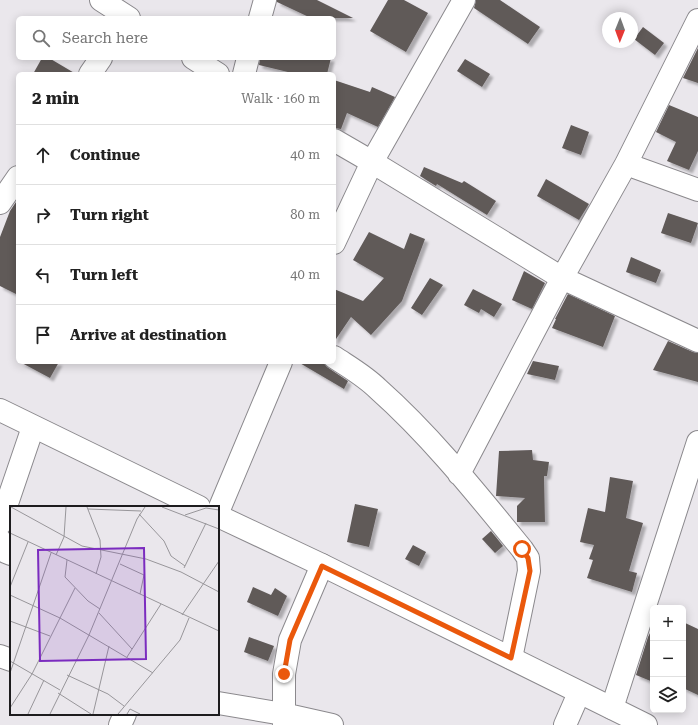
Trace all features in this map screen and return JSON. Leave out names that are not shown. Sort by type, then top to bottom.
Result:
[{"type":"street","points":[[101,0],[126,16]]},
{"type":"street","points":[[261,16],[265,0]]},
{"type":"street","points":[[336,239],[372,162],[464,0]]},
{"type":"street","points":[[459,474],[562,278],[626,164],[698,20]]},
{"type":"street","points":[[196,60],[215,72]]},
{"type":"street","points":[[244,72],[248,60]]},
{"type":"street","points":[[336,141],[562,278],[698,341]]},
{"type":"street","points":[[626,164],[698,190]]},
{"type":"street","points":[[0,203],[16,180]]},
{"type":"street","points":[[336,358],[377,388],[404,414],[459,474],[528,558],[530,571],[511,658]]},
{"type":"street","points":[[219,510],[280,364]]},
{"type":"street","points":[[0,410],[197,506]]},
{"type":"street","points":[[0,524],[33,427]]},
{"type":"street","points":[[612,708],[698,442]]},
{"type":"street","points":[[219,516],[646,725]]},
{"type":"street","points":[[0,540],[6,552],[10,554]]},
{"type":"street","points":[[283,719],[284,674],[290,640],[322,566]]},
{"type":"street","points":[[0,656],[10,660]]},
{"type":"street","points":[[565,725],[579,693]]},
{"type":"street","points":[[219,703],[283,719],[332,725]]},
{"type":"street","points":[[120,725],[125,715]]},
{"type":"building","points":[[277,0],[317,0],[353,18],[336,18],[336,16],[307,16],[277,2]]},
{"type":"building","points":[[388,0],[404,0],[428,13],[406,52],[370,31]]},
{"type":"building","points":[[476,0],[500,0],[540,27],[528,44],[474,8]]},
{"type":"building","points":[[643,27],[664,43],[655,55],[638,42],[638,34]]},
{"type":"building","points":[[698,48],[698,83],[683,78]]},
{"type":"building","points":[[465,59],[490,74],[482,87],[457,71]]},
{"type":"building","points":[[41,60],[52,60],[73,72],[34,72]]},
{"type":"building","points":[[260,60],[330,60],[328,72],[288,72],[259,65]]},
{"type":"building","points":[[336,81],[370,92],[372,87],[395,97],[378,127],[347,113],[341,129],[336,128]]},
{"type":"building","points":[[669,105],[698,117],[698,151],[689,170],[667,161],[676,142],[656,132]]},
{"type":"building","points":[[571,125],[589,132],[581,155],[562,148]]},
{"type":"building","points":[[424,167],[462,183],[464,181],[496,201],[487,215],[437,184],[436,186],[420,176]]},
{"type":"building","points":[[546,179],[589,204],[579,220],[537,196]]},
{"type":"building","points":[[16,202],[16,294],[0,286],[0,237],[10,211]]},
{"type":"building","points":[[668,213],[698,223],[691,243],[661,233]]},
{"type":"building","points":[[369,232],[404,249],[410,233],[425,239],[402,301],[371,335],[351,317],[336,339],[336,290],[363,301],[384,278],[353,260]]},
{"type":"building","points":[[631,257],[661,270],[656,283],[626,272]]},
{"type":"building","points":[[524,271],[545,283],[532,309],[512,300]]},
{"type":"building","points":[[430,278],[443,285],[422,315],[411,308]]},
{"type":"building","points":[[473,289],[502,304],[494,317],[481,309],[479,313],[464,305]]},
{"type":"building","points":[[568,294],[615,316],[603,347],[552,328]]},
{"type":"building","points":[[668,341],[698,353],[698,382],[653,370]]},
{"type":"building","points":[[533,361],[559,366],[555,380],[527,374]]},
{"type":"building","points":[[24,364],[58,364],[50,378]]},
{"type":"building","points":[[301,364],[325,364],[348,381],[344,389]]},
{"type":"building","points":[[532,450],[533,460],[549,462],[547,476],[544,476],[545,522],[517,522],[517,506],[525,498],[496,496],[499,451]]},
{"type":"building","points":[[610,477],[633,481],[626,518],[643,523],[629,571],[637,573],[632,592],[587,578],[593,560],[589,559],[594,545],[580,542],[588,508],[605,512]]},
{"type":"building","points":[[355,504],[378,509],[369,547],[347,542]]},
{"type":"building","points":[[491,531],[503,546],[495,553],[482,539]]},
{"type":"building","points":[[413,545],[426,552],[419,566],[405,559]]},
{"type":"building","points":[[253,587],[271,595],[275,588],[287,596],[278,616],[247,602]]},
{"type":"building","points":[[686,623],[698,629],[698,695],[686,689]]},
{"type":"building","points":[[650,633],[650,681],[636,675]]},
{"type":"building","points":[[249,637],[274,646],[268,661],[244,652]]},
{"type":"route","points":[[284,674],[290,640],[322,566],[511,658],[530,571],[528,558],[522,549]]}]
